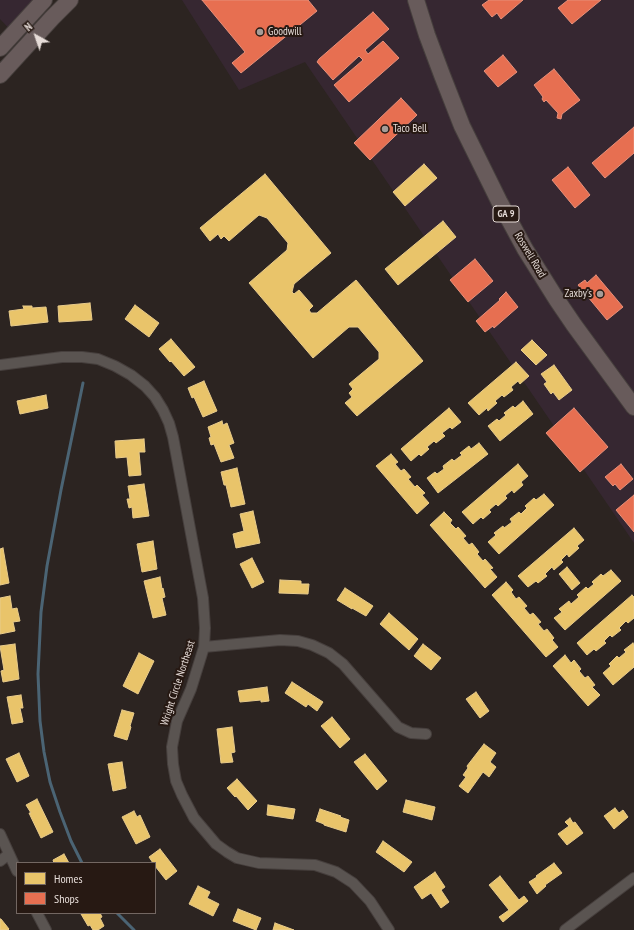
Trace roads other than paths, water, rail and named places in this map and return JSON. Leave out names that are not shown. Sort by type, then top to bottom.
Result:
[{"type":"main road","points":[[0,48],[44,0]]},
{"type":"main road","points":[[52,18],[62,0]]},
{"type":"main road","points":[[0,75],[70,0]]},
{"type":"main road","name":"Roswell Road","points":[[416,0],[425,30],[456,112],[499,201],[525,249],[557,300],[634,407]]},
{"type":"street","name":"Wright Circle Northeast","points":[[0,365],[62,357],[82,356],[98,359],[131,375],[145,386],[155,398],[163,410],[173,437],[203,598],[205,628],[204,647],[191,689],[177,721],[172,747],[176,781],[182,795],[194,818],[216,844],[227,852],[237,858],[259,863],[315,865],[336,872],[353,883],[370,901],[387,927]]},
{"type":"street","points":[[204,647],[280,640],[298,641],[312,645],[328,653],[343,664],[398,727],[411,734],[426,734]]},
{"type":"street","points":[[0,834],[16,869]]},
{"type":"street","points":[[0,861],[9,854]]},
{"type":"street","points":[[565,930],[634,878]]},
{"type":"street","points":[[38,914],[46,930]]},
{"type":"waterway","points":[[82,862],[71,841],[50,782],[40,721],[38,674],[41,612],[47,566],[83,383]]},
{"type":"waterway","points":[[118,914],[134,930]]},
{"type":"place","name":"Goodwill","points":[[260,32]]},
{"type":"place","name":"Taco Bell","points":[[385,129]]},
{"type":"place","name":"Zaxby's","points":[[600,294]]}]
